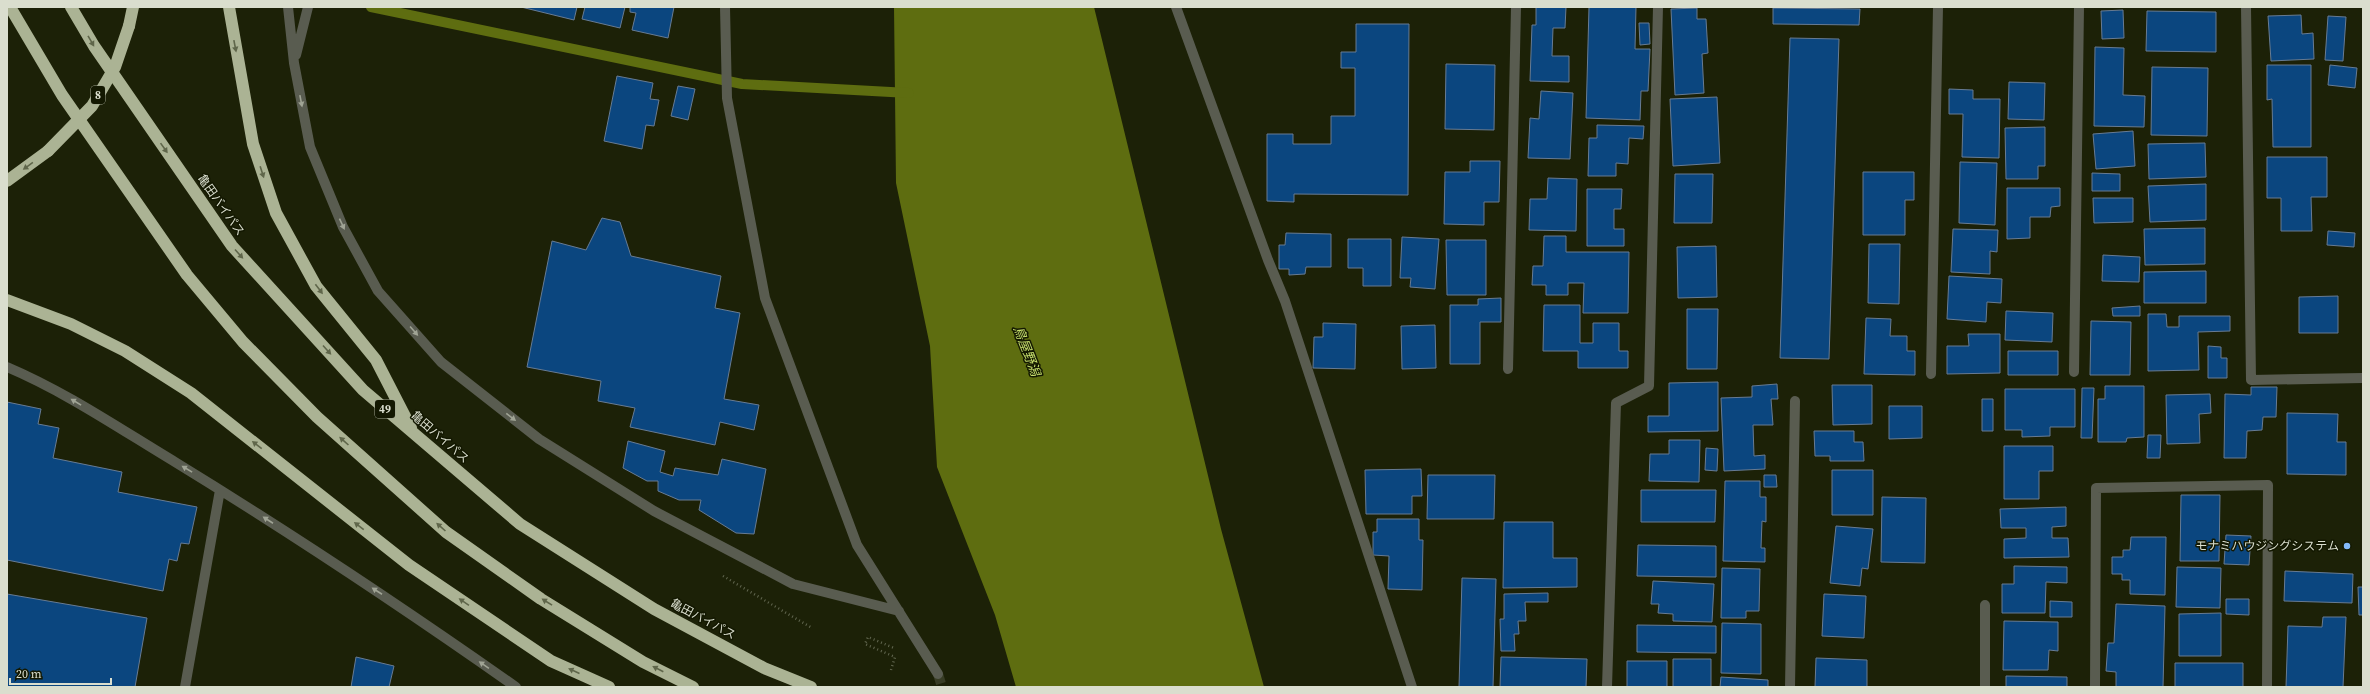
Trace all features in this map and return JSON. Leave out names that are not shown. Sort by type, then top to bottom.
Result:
[{"type":"highway","points":[[10,7],[62,95],[187,275],[243,342],[317,417],[446,532],[541,599],[643,662],[693,687]]},
{"type":"highway","name":"亀田バイパス","points":[[72,7],[94,46],[232,246],[363,390],[520,524],[647,605],[764,668],[811,687]]},
{"type":"highway","name":"8","points":[[7,181],[48,151],[92,106],[115,67],[129,26],[133,7]]},
{"type":"highway","points":[[229,7],[253,144],[276,213],[316,286],[376,360],[414,435]]},
{"type":"highway","points":[[7,300],[71,324],[157,369],[191,393],[409,565],[551,661],[610,687]]},
{"type":"street","points":[[288,7],[294,63],[310,147],[343,227],[378,291],[441,362],[539,439],[654,511],[793,584],[899,611]]},
{"type":"street","points":[[294,63],[308,7]]},
{"type":"street","points":[[725,7],[727,98],[765,298],[857,545],[938,674]]},
{"type":"street","points":[[1176,7],[1268,260],[1285,301],[1412,687]]},
{"type":"street","points":[[1508,369],[1516,7]]},
{"type":"street","points":[[1607,687],[1616,403],[1649,386],[1658,7]]},
{"type":"street","points":[[1931,374],[1938,7]]},
{"type":"street","points":[[2074,372],[2079,7]]},
{"type":"street","points":[[2246,7],[2251,380],[2363,378]]},
{"type":"street","points":[[7,367],[45,383],[220,490],[412,614],[516,687]]},
{"type":"street","points":[[1790,687],[1795,401]]},
{"type":"street","points":[[2095,687],[2096,488],[2268,485],[2267,687]]},
{"type":"street","points":[[185,687],[220,490]]},
{"type":"street","points":[[1985,605],[1985,687]]},
{"type":"path","points":[[891,670],[895,657],[865,644],[868,637],[896,649],[899,611]]},
{"type":"water","name":"鳥屋野潟","points":[[894,7],[1094,7],[1221,529],[1264,687],[1016,687],[995,615],[937,467],[930,346],[896,183]]},
{"type":"building","points":[[521,7],[577,7],[574,20]]},
{"type":"building","points":[[585,7],[625,7],[620,28],[582,19]]},
{"type":"building","points":[[630,7],[674,7],[668,38],[632,30],[636,13],[630,12]]},
{"type":"building","points":[[1536,7],[1566,7],[1565,28],[1553,28],[1552,56],[1569,56],[1569,82],[1530,81],[1532,25],[1536,25]]},
{"type":"building","points":[[1589,7],[1636,7],[1635,49],[1650,49],[1648,91],[1641,91],[1640,120],[1586,118]]},
{"type":"building","points":[[1697,8],[1697,19],[1706,19],[1708,53],[1702,54],[1704,93],[1675,95],[1671,9]]},
{"type":"building","points":[[1773,8],[1860,9],[1859,25],[1773,24]]},
{"type":"building","points":[[2123,10],[2124,38],[2102,39],[2101,11]]},
{"type":"building","points":[[2147,11],[2216,12],[2216,52],[2146,51]]},
{"type":"building","points":[[2301,15],[2302,34],[2313,33],[2314,59],[2271,61],[2268,16]]},
{"type":"building","points":[[2328,16],[2346,17],[2343,61],[2325,60]]},
{"type":"building","points":[[1639,23],[1649,23],[1650,44],[1640,45]]},
{"type":"building","points":[[1356,24],[1409,24],[1408,195],[1294,194],[1294,202],[1267,201],[1267,134],[1293,134],[1293,144],[1331,144],[1331,116],[1355,116],[1355,68],[1341,68],[1341,52],[1356,52]]},
{"type":"building","points":[[1790,38],[1839,39],[1829,359],[1780,358]]},
{"type":"building","points":[[2095,47],[2124,48],[2123,95],[2145,96],[2144,127],[2094,126]]},
{"type":"building","points":[[1446,64],[1495,65],[1494,130],[1445,129]]},
{"type":"building","points":[[2267,65],[2311,65],[2311,147],[2273,147],[2272,99],[2267,100]]},
{"type":"building","points":[[2330,65],[2357,68],[2355,88],[2328,85]]},
{"type":"building","points":[[2152,67],[2208,68],[2207,136],[2151,135]]},
{"type":"building","points":[[617,76],[653,83],[650,99],[659,100],[654,126],[646,125],[642,149],[604,141]]},
{"type":"building","points":[[2009,82],[2045,83],[2044,120],[2008,119]]},
{"type":"building","points":[[678,86],[695,89],[688,120],[671,116]]},
{"type":"building","points":[[1949,89],[1973,90],[1973,99],[2000,99],[1999,158],[1962,157],[1963,114],[1949,114]]},
{"type":"building","points":[[1541,91],[1573,93],[1570,159],[1528,158],[1530,118],[1539,119]]},
{"type":"building","points":[[1717,97],[1720,163],[1673,166],[1670,99]]},
{"type":"building","points":[[1597,125],[1644,126],[1643,139],[1629,138],[1628,164],[1616,163],[1616,176],[1588,176],[1589,138],[1597,138]]},
{"type":"building","points":[[2045,127],[2045,166],[2038,166],[2038,179],[2006,179],[2005,128]]},
{"type":"building","points":[[2133,131],[2135,166],[2096,169],[2093,134]]},
{"type":"building","points":[[2205,143],[2206,177],[2149,179],[2148,144]]},
{"type":"building","points":[[2267,157],[2327,157],[2327,197],[2311,197],[2312,231],[2281,231],[2281,198],[2267,198]]},
{"type":"building","points":[[1470,161],[1500,161],[1499,202],[1484,202],[1484,225],[1444,224],[1445,172],[1470,172]]},
{"type":"building","points":[[1960,162],[1997,163],[1995,225],[1959,223]]},
{"type":"building","points":[[1863,172],[1914,172],[1914,200],[1905,200],[1905,235],[1863,235]]},
{"type":"building","points":[[2092,173],[2120,174],[2120,191],[2092,191]]},
{"type":"building","points":[[1675,174],[1713,174],[1712,223],[1674,223]]},
{"type":"building","points":[[1548,178],[1577,179],[1576,231],[1529,230],[1530,199],[1547,199]]},
{"type":"building","points":[[2206,184],[2206,220],[2150,222],[2148,186]]},
{"type":"building","points":[[2007,188],[2060,188],[2060,206],[2051,207],[2050,217],[2030,217],[2030,238],[2007,239]]},
{"type":"building","points":[[1587,189],[1622,189],[1621,209],[1614,209],[1614,229],[1624,229],[1624,246],[1587,246]]},
{"type":"building","points":[[2093,198],[2133,198],[2133,222],[2094,223]]},
{"type":"building","points":[[602,218],[620,222],[631,256],[721,276],[715,308],[740,313],[724,399],[759,405],[754,430],[720,422],[715,445],[630,427],[635,408],[598,401],[601,381],[527,367],[552,241],[586,250]]},
{"type":"building","points":[[2205,228],[2205,264],[2145,265],[2144,229]]},
{"type":"building","points":[[1953,229],[1998,230],[1997,252],[1990,251],[1990,274],[1951,272]]},
{"type":"building","points":[[2328,231],[2355,233],[2354,247],[2327,245]]},
{"type":"building","points":[[1286,233],[1331,234],[1331,267],[1306,267],[1305,274],[1289,275],[1289,269],[1279,269],[1279,245],[1285,245]]},
{"type":"building","points":[[1544,236],[1566,236],[1566,252],[1629,252],[1628,313],[1583,313],[1584,283],[1568,283],[1568,295],[1546,295],[1546,285],[1532,285],[1533,266],[1543,266]]},
{"type":"building","points":[[1402,237],[1439,239],[1435,289],[1410,287],[1411,278],[1400,278]]},
{"type":"building","points":[[1348,239],[1391,239],[1391,286],[1363,286],[1363,268],[1348,268]]},
{"type":"building","points":[[1446,240],[1486,240],[1486,295],[1447,295]]},
{"type":"building","points":[[1869,244],[1900,244],[1899,304],[1868,303]]},
{"type":"building","points":[[1716,246],[1717,297],[1678,298],[1677,247]]},
{"type":"building","points":[[2103,255],[2140,257],[2139,282],[2102,281]]},
{"type":"building","points":[[2206,271],[2206,303],[2144,303],[2144,272]]},
{"type":"building","points":[[1949,276],[2002,279],[2001,303],[1987,302],[1986,322],[1947,319]]},
{"type":"building","points":[[2338,296],[2338,333],[2299,333],[2299,297]]},
{"type":"building","points":[[1501,298],[1501,322],[1480,322],[1480,364],[1450,364],[1450,305],[1478,305],[1478,299]]},
{"type":"building","points":[[1544,305],[1580,305],[1580,343],[1593,343],[1593,323],[1619,323],[1619,351],[1628,351],[1628,368],[1578,368],[1578,351],[1543,351]]},
{"type":"building","points":[[2140,306],[2140,316],[2113,316],[2112,308]]},
{"type":"building","points":[[1687,309],[1718,309],[1717,369],[1687,369]]},
{"type":"building","points":[[2006,311],[2053,313],[2052,342],[2005,340]]},
{"type":"building","points":[[2148,314],[2166,314],[2167,327],[2179,327],[2179,316],[2230,316],[2230,331],[2198,332],[2199,370],[2148,371]]},
{"type":"building","points":[[1866,318],[1891,319],[1890,336],[1907,336],[1907,351],[1915,351],[1915,375],[1864,374]]},
{"type":"building","points":[[2091,321],[2131,322],[2130,375],[2090,375]]},
{"type":"building","points":[[1323,323],[1356,324],[1355,369],[1313,368],[1314,337],[1323,337]]},
{"type":"building","points":[[1435,325],[1436,368],[1402,369],[1401,326]]},
{"type":"building","points":[[1968,334],[2000,334],[2000,373],[1947,374],[1947,346],[1969,346]]},
{"type":"building","points":[[2208,346],[2221,347],[2221,358],[2227,358],[2227,378],[2208,378]]},
{"type":"building","points":[[2008,351],[2058,351],[2058,375],[2008,375]]},
{"type":"building","points":[[1718,382],[1718,431],[1648,432],[1648,416],[1669,416],[1669,383]]},
{"type":"building","points":[[1777,384],[1778,399],[1771,399],[1773,425],[1753,425],[1754,456],[1765,455],[1765,469],[1724,471],[1721,398],[1752,397],[1752,386]]},
{"type":"building","points":[[1832,385],[1872,385],[1872,424],[1833,425]]},
{"type":"building","points":[[2105,386],[2144,386],[2144,437],[2127,438],[2126,442],[2098,442],[2098,399],[2105,399]]},
{"type":"building","points":[[2251,387],[2277,387],[2276,417],[2263,417],[2262,430],[2247,431],[2246,458],[2224,458],[2225,394],[2251,395]]},
{"type":"building","points":[[2082,388],[2094,388],[2092,438],[2081,438]]},
{"type":"building","points":[[2005,389],[2075,389],[2075,427],[2050,427],[2050,436],[2022,437],[2022,430],[2005,430]]},
{"type":"building","points":[[2210,394],[2211,413],[2199,414],[2200,443],[2167,444],[2166,395]]},
{"type":"building","points":[[1982,399],[1993,399],[1993,431],[1982,431]]},
{"type":"building","points":[[7,402],[41,409],[38,424],[59,428],[53,458],[122,472],[118,492],[197,507],[189,544],[181,543],[177,561],[169,559],[163,591],[7,560]]},
{"type":"building","points":[[1889,406],[1922,406],[1922,438],[1889,439]]},
{"type":"building","points":[[2287,413],[2338,414],[2337,442],[2346,442],[2346,475],[2287,474]]},
{"type":"building","points":[[1814,431],[1854,431],[1854,442],[1863,442],[1864,461],[1830,461],[1830,456],[1815,456]]},
{"type":"building","points":[[2148,435],[2161,435],[2160,458],[2147,458]]},
{"type":"building","points":[[1669,440],[1700,440],[1699,482],[1649,481],[1650,454],[1669,454]]},
{"type":"building","points":[[628,441],[665,451],[660,472],[673,476],[675,468],[718,475],[722,459],[766,469],[754,534],[736,533],[699,510],[701,500],[679,500],[658,491],[658,481],[647,481],[623,468]]},
{"type":"building","points":[[2004,446],[2053,446],[2053,471],[2039,471],[2039,499],[2004,499]]},
{"type":"building","points":[[1706,448],[1718,449],[1717,471],[1705,470]]},
{"type":"building","points":[[1421,469],[1422,496],[1412,496],[1412,514],[1366,514],[1365,470]]},
{"type":"building","points":[[1832,470],[1873,470],[1873,515],[1832,515]]},
{"type":"building","points":[[1428,475],[1495,475],[1494,519],[1427,519]]},
{"type":"building","points":[[1764,475],[1776,475],[1777,487],[1764,487]]},
{"type":"building","points":[[1725,481],[1760,481],[1760,497],[1766,497],[1766,522],[1762,521],[1761,548],[1765,548],[1765,562],[1723,561]]},
{"type":"building","points":[[1641,490],[1716,490],[1715,522],[1641,522]]},
{"type":"building","points":[[2181,495],[2220,495],[2219,561],[2180,561]]},
{"type":"building","points":[[1882,497],[1926,498],[1925,563],[1881,562]]},
{"type":"building","points":[[2066,507],[2066,526],[2052,527],[2052,538],[2068,538],[2069,557],[2004,558],[2004,539],[2026,538],[2026,528],[2001,528],[2000,509]]},
{"type":"building","points":[[1377,519],[1419,519],[1419,540],[1423,540],[1422,590],[1388,589],[1389,556],[1373,555],[1373,532],[1377,532]]},
{"type":"building","points":[[1504,522],[1553,522],[1553,558],[1577,558],[1577,587],[1503,588]]},
{"type":"building","points":[[1836,526],[1873,529],[1868,569],[1862,568],[1860,586],[1830,583]]},
{"type":"building","points":[[2226,535],[2251,536],[2249,565],[2224,564]]},
{"type":"building","points":[[2131,537],[2166,537],[2165,595],[2130,594],[2130,580],[2122,580],[2122,574],[2112,574],[2112,557],[2123,557],[2123,550],[2130,550]]},
{"type":"building","points":[[1638,545],[1716,546],[1716,577],[1637,576]]},
{"type":"building","points":[[2014,566],[2067,567],[2067,583],[2046,582],[2045,613],[2002,613],[2002,584],[2014,584]]},
{"type":"building","points":[[2177,567],[2221,568],[2220,608],[2176,607]]},
{"type":"building","points":[[1722,568],[1760,569],[1759,611],[1746,611],[1746,618],[1721,618]]},
{"type":"building","points":[[2285,571],[2353,574],[2352,603],[2284,601]]},
{"type":"building","points":[[1462,578],[1496,579],[1493,687],[1459,687]]},
{"type":"building","points":[[1653,581],[1714,584],[1712,622],[1673,621],[1673,614],[1658,613],[1659,604],[1651,604]]},
{"type":"building","points":[[2358,587],[2363,587],[2363,615],[2359,615]]},
{"type":"building","points":[[1548,593],[1548,602],[1525,602],[1526,621],[1518,621],[1519,634],[1514,634],[1515,651],[1501,651],[1500,619],[1504,619],[1504,594]]},
{"type":"building","points":[[7,594],[147,618],[135,687],[7,687]]},
{"type":"building","points":[[1824,594],[1866,596],[1864,638],[1822,636]]},
{"type":"building","points":[[2226,599],[2249,599],[2249,615],[2226,614]]},
{"type":"building","points":[[2050,601],[2072,602],[2072,617],[2050,617]]},
{"type":"building","points":[[2116,604],[2165,606],[2163,687],[2116,687],[2116,672],[2106,671],[2108,643],[2114,643]]},
{"type":"building","points":[[2221,613],[2221,656],[2179,656],[2179,614]]},
{"type":"building","points":[[2323,617],[2346,617],[2343,687],[2286,687],[2288,626],[2322,627]]},
{"type":"building","points":[[2004,621],[2058,622],[2058,651],[2049,650],[2048,670],[2003,670]]},
{"type":"building","points":[[1722,623],[1761,624],[1761,674],[1721,673]]},
{"type":"building","points":[[1637,625],[1716,626],[1716,653],[1637,652]]},
{"type":"building","points":[[356,657],[394,666],[389,687],[351,687]]},
{"type":"building","points":[[1501,657],[1587,659],[1586,687],[1500,687]]},
{"type":"building","points":[[1816,658],[1867,660],[1867,687],[1815,687]]},
{"type":"building","points":[[1673,659],[1711,659],[1711,687],[1673,687]]},
{"type":"building","points":[[1627,661],[1667,661],[1667,687],[1627,687]]},
{"type":"building","points":[[2175,663],[2243,663],[2243,687],[2175,687]]},
{"type":"building","points":[[2006,676],[2067,677],[2067,687],[2006,687]]},
{"type":"building","points":[[1721,677],[1768,680],[1768,687],[1720,687]]},
{"type":"waterway","points":[[371,7],[742,84],[909,93]]},
{"type":"tunnel","points":[[938,674],[942,687]]},
{"type":"place","name":"モナミハウジングシステム","points":[[2347,546]]}]
